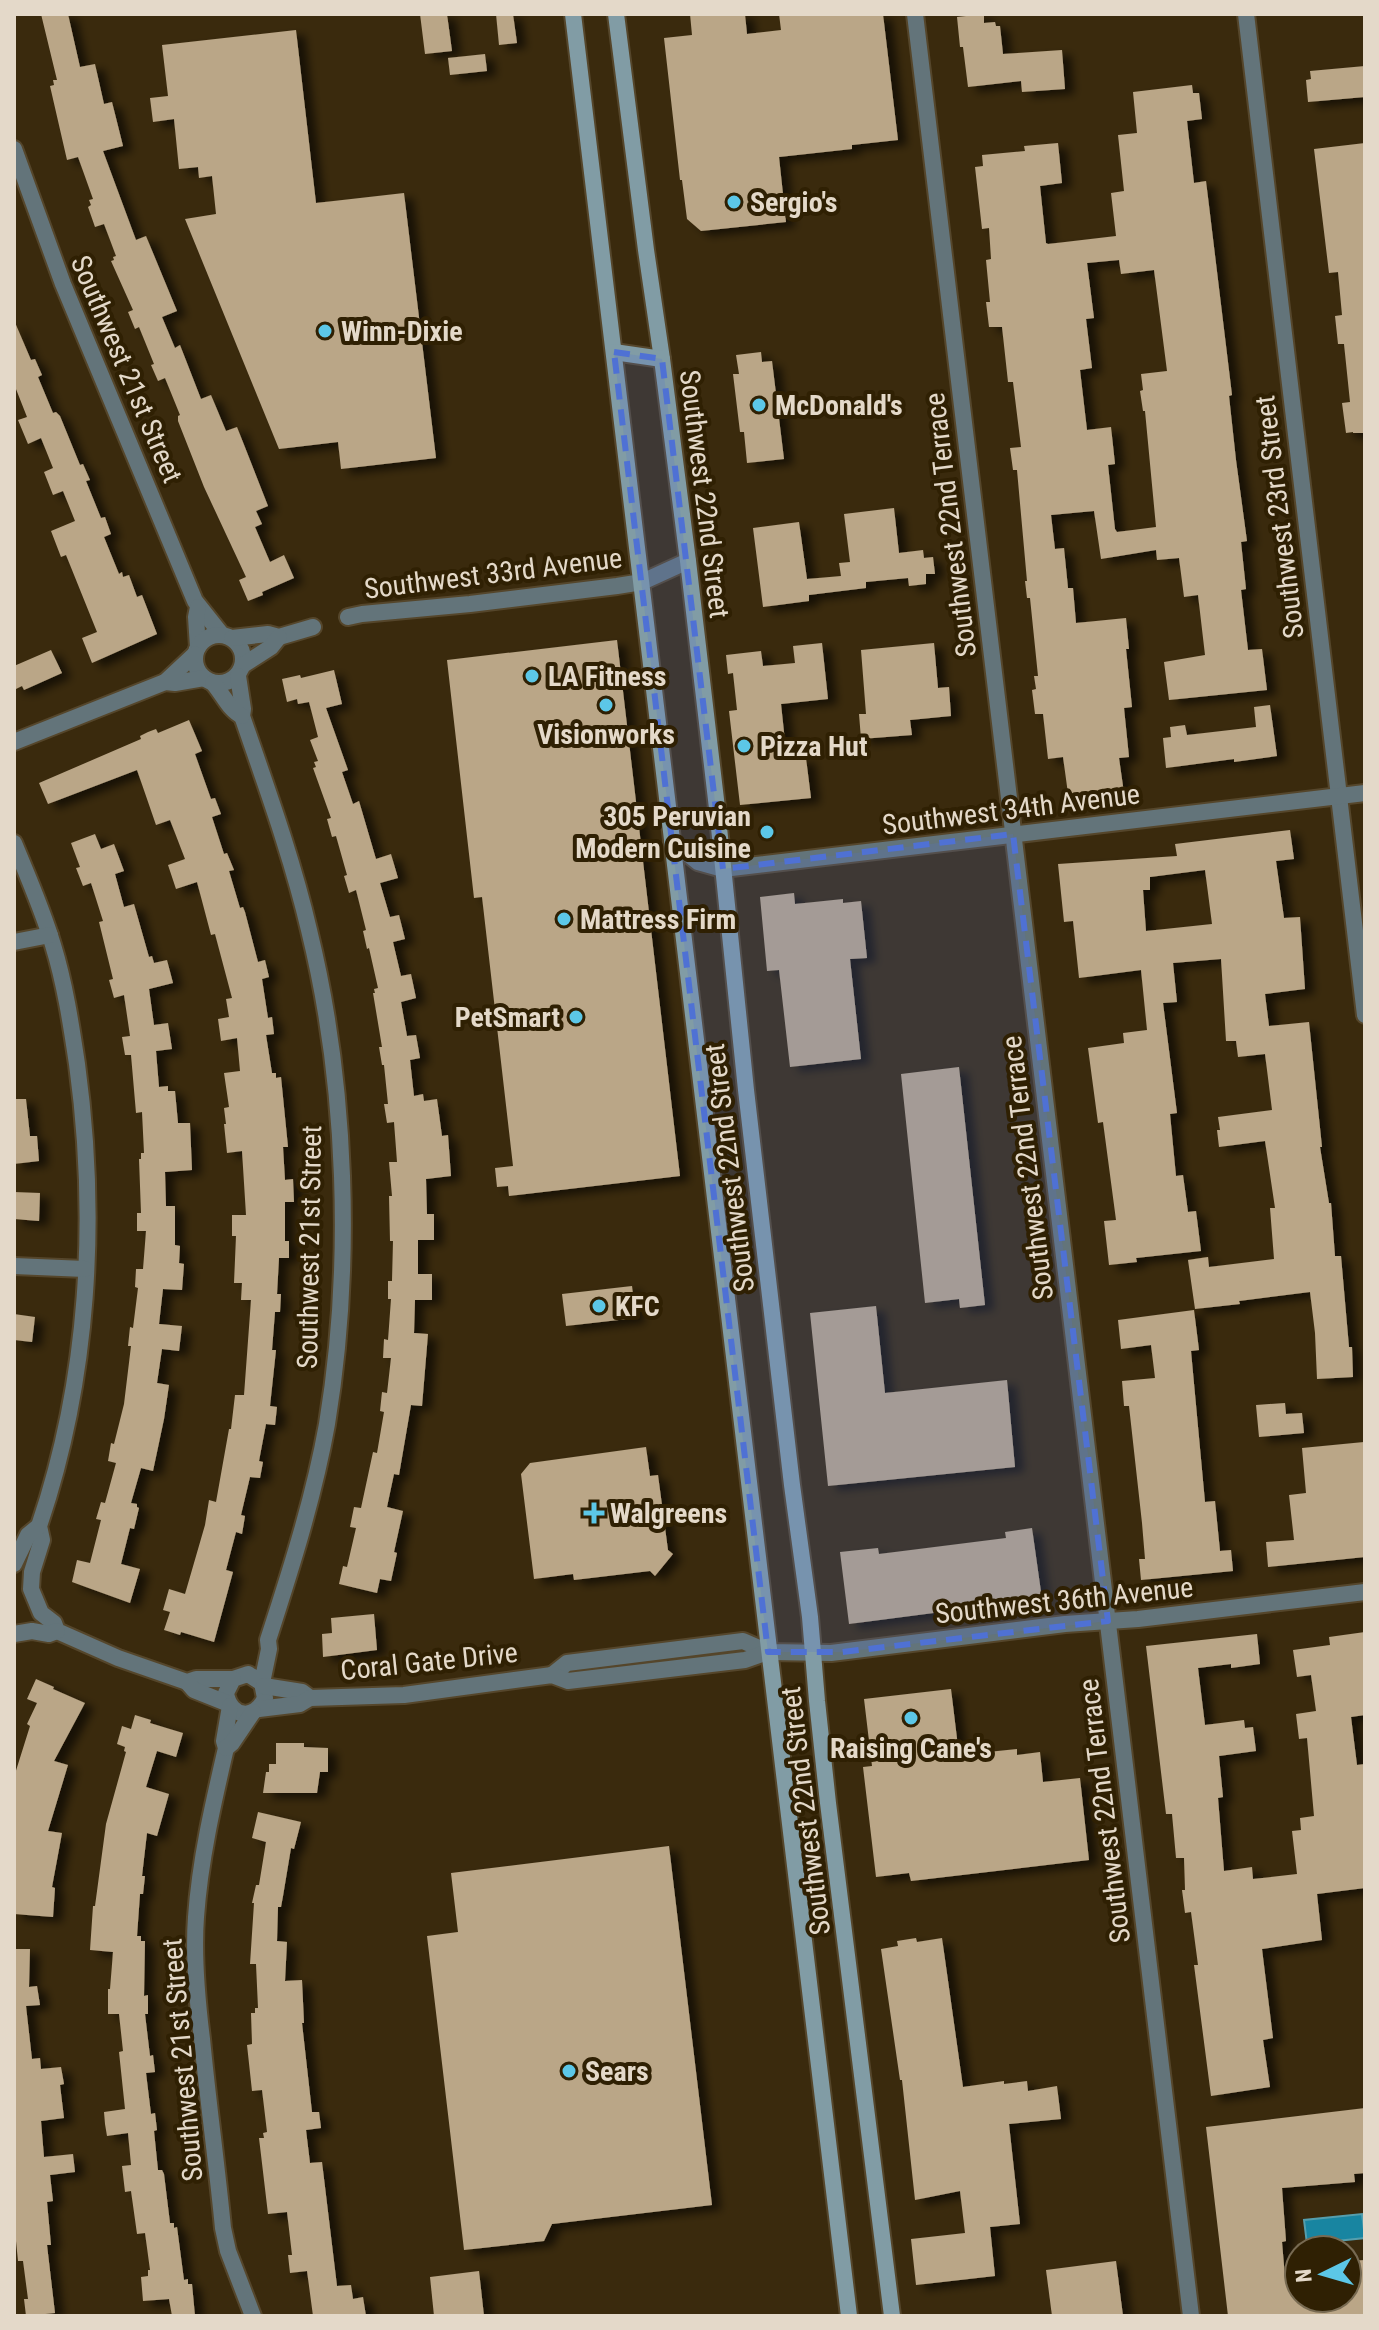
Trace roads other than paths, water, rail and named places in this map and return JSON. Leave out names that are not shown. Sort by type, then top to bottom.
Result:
[{"type":"main road","name":"Southwest 22nd Street","points":[[573,14],[849,2316]]},
{"type":"main road","name":"Southwest 22nd Street","points":[[616,14],[688,561],[741,1047],[814,1653],[828,1803],[892,2316]]},
{"type":"main road","points":[[614,352],[662,359]]},
{"type":"street","name":"Southwest 22nd Terrace","points":[[915,14],[1191,2316]]},
{"type":"street","name":"Southwest 23rd Street","points":[[1246,14],[1365,1015]]},
{"type":"street","name":"Southwest 21st Street","points":[[14,149],[58,272],[198,607],[227,636]]},
{"type":"street","name":"Southwest 33rd Avenue","points":[[348,617],[642,582],[688,561]]},
{"type":"street","name":"Southwest 21st Street","points":[[197,650],[198,607]]},
{"type":"street","points":[[165,682],[189,662],[209,637],[268,634],[279,637],[313,627]]},
{"type":"street","points":[[227,636],[242,650],[240,670]]},
{"type":"street","points":[[14,742],[165,682],[227,683],[279,637]]},
{"type":"street","points":[[197,650],[196,667],[209,681]]},
{"type":"street","name":"Southwest 21st Street","points":[[240,670],[242,716],[280,830],[315,953],[336,1090],[342,1189],[338,1317],[327,1422],[300,1538],[268,1640],[263,1684]]},
{"type":"street","name":"Southwest 21st Street","points":[[209,681],[222,693],[233,712],[242,716]]},
{"type":"street","name":"Southwest 34th Avenue","points":[[723,869],[1365,793]]},
{"type":"street","points":[[672,841],[698,862],[723,869]]},
{"type":"street","points":[[14,843],[50,935],[69,1010],[85,1133],[88,1219],[81,1328],[73,1389],[54,1477],[39,1526],[42,1540],[31,1581],[34,1599],[41,1613],[54,1623],[57,1631],[107,1654],[187,1682],[194,1690],[241,1713],[256,1711],[265,1698],[263,1684],[253,1676],[187,1682]]},
{"type":"street","points":[[14,942],[50,935]]},
{"type":"street","points":[[14,1266],[85,1269]]},
{"type":"street","points":[[14,1564],[28,1535],[39,1526]]},
{"type":"street","name":"Southwest 36th Avenue","points":[[768,1652],[842,1652],[1065,1624],[1365,1592]]},
{"type":"street","points":[[14,1634],[32,1631],[49,1634],[57,1631]]},
{"type":"street","name":"Southwest 21st Street","points":[[238,1677],[256,1656],[260,1646],[268,1640]]},
{"type":"street","name":"Coral Gate Drive","points":[[256,1711],[300,1704],[310,1698],[404,1695],[552,1675],[567,1663],[743,1641],[768,1652]]},
{"type":"street","points":[[230,1705],[227,1688],[238,1677]]},
{"type":"street","name":"Coral Gate Drive","points":[[263,1684],[302,1692],[310,1698]]},
{"type":"street","name":"Southwest 21st Street","points":[[230,1705],[224,1741],[226,1748],[211,1812],[195,1918],[196,1967],[223,2228],[253,2316]]},
{"type":"street","name":"Southwest 21st Street","points":[[226,1748],[256,1711]]},
{"type":"water","points":[[1362,2214],[1365,2238],[1363,2234],[1306,2234],[1304,2220]]},
{"type":"place","name":"Sergio's","points":[[734,202]]},
{"type":"place","name":"Winn-Dixie","points":[[325,331]]},
{"type":"place","name":"McDonald's","points":[[759,405]]},
{"type":"place","name":"LA Fitness","points":[[532,676]]},
{"type":"place","name":"Visionworks","points":[[606,705]]},
{"type":"place","name":"Pizza Hut","points":[[744,746]]},
{"type":"place","name":"305 Peruvian Modern Cuisine","points":[[767,832]]},
{"type":"place","name":"Mattress Firm","points":[[564,919]]},
{"type":"place","name":"PetSmart","points":[[576,1017]]},
{"type":"place","name":"KFC","points":[[599,1306]]},
{"type":"place","name":"Walgreens","points":[[594,1513]]},
{"type":"place","name":"Raising Cane's","points":[[911,1718]]},
{"type":"place","name":"Sears","points":[[569,2071]]}]
